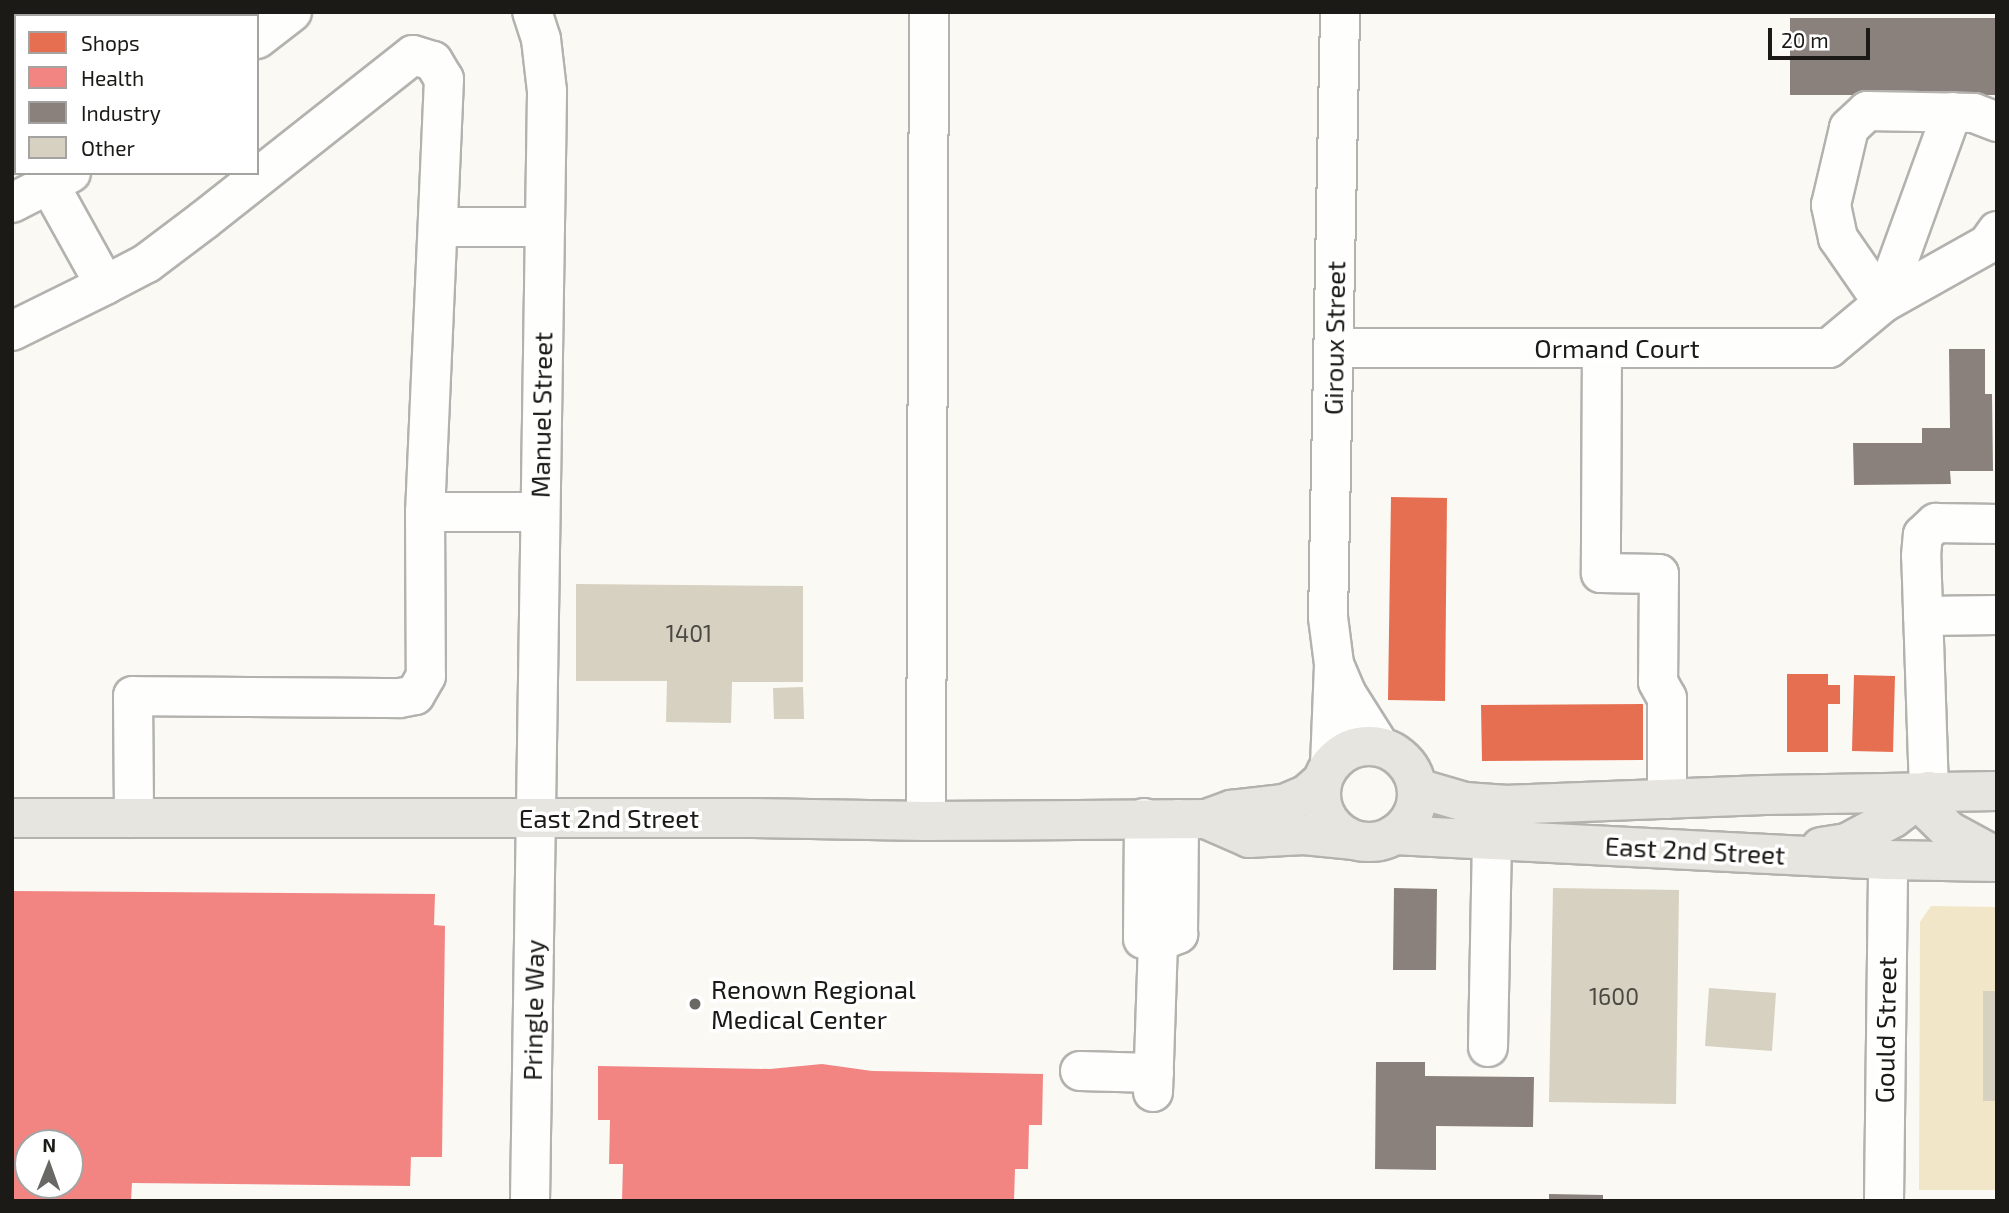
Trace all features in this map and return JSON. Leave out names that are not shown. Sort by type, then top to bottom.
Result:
[{"type":"main road","points":[[1359,746],[1379,746],[1408,763],[1417,788],[1413,814],[1394,835],[1370,842],[1352,839],[1337,830],[1326,816],[1320,799],[1326,773],[1342,753],[1359,746]]},
{"type":"main road","name":"East 2nd Street","points":[[12,818],[833,818],[926,821],[1176,818],[1284,804],[1307,794],[1326,773]]},
{"type":"main road","name":"East 2nd Street","points":[[1417,788],[1465,802],[1504,805],[1997,791]]},
{"type":"main road","points":[[1783,854],[1847,843],[1893,818],[1929,791]]},
{"type":"main road","points":[[1929,791],[1931,813],[1949,831],[1997,859]]},
{"type":"main road","name":"East 2nd Street","points":[[1176,818],[1249,838],[1304,835],[1352,839]]},
{"type":"main road","name":"East 2nd Street","points":[[1394,835],[1888,860],[1997,859]]},
{"type":"street","points":[[259,37],[292,12]]},
{"type":"street","name":"Manuel Street","points":[[532,12],[541,40],[547,91],[536,819]]},
{"type":"street","points":[[926,821],[929,12]]},
{"type":"street","name":"Giroux Street","points":[[1326,773],[1334,664],[1328,617],[1340,12]]},
{"type":"street","points":[[12,331],[147,262],[413,55],[433,61],[444,79],[425,512],[426,676],[415,695],[400,698],[133,696],[134,818]]},
{"type":"street","points":[[1883,303],[1838,238],[1831,205],[1849,128],[1867,111],[1974,113],[1997,122]]},
{"type":"street","points":[[1883,303],[1952,112]]},
{"type":"street","points":[[12,203],[60,179],[105,285]]},
{"type":"street","points":[[438,227],[545,228]]},
{"type":"street","name":"Ormand Court","points":[[1334,348],[1829,348],[1883,303],[1988,244],[1997,232]]},
{"type":"street","points":[[1602,348],[1601,573],[1659,574],[1658,682],[1667,698],[1667,799]]},
{"type":"street","points":[[425,512],[539,512]]},
{"type":"street","points":[[1929,791],[1923,535],[1936,523],[1997,524]]},
{"type":"street","points":[[1923,616],[1997,615]]},
{"type":"street","name":"Giroux Street","points":[[1334,664],[1346,694],[1379,746]]},
{"type":"street","points":[[1080,1071],[1153,1083],[1151,941],[1176,818]]},
{"type":"street","name":"Pringle Way","points":[[530,1201],[536,819]]},
{"type":"street","points":[[1489,1047],[1492,840]]},
{"type":"street","name":"Gould Street","points":[[1884,1201],[1888,860]]},
{"type":"shaded area","points":[[1931,906],[1997,907],[1997,1190],[1919,1190],[1920,922]]},
{"type":"building: Shops","points":[[1391,497],[1447,498],[1445,701],[1388,700]]},
{"type":"building: Shops","points":[[1787,674],[1828,674],[1828,685],[1840,685],[1840,704],[1828,704],[1828,752],[1787,752]]},
{"type":"building: Shops","points":[[1854,675],[1895,676],[1893,752],[1852,751]]},
{"type":"building: Shops","points":[[1643,704],[1643,760],[1482,761],[1481,705]]},
{"type":"building: Health","points":[[12,891],[435,894],[434,925],[445,926],[442,1157],[411,1157],[410,1186],[132,1183],[131,1201],[12,1200]]},
{"type":"building: Health","points":[[822,1064],[872,1071],[1043,1074],[1042,1125],[1029,1125],[1028,1169],[1015,1169],[1014,1201],[622,1201],[623,1164],[609,1164],[610,1120],[598,1120],[598,1066],[770,1069]]},
{"type":"building: Industry","points":[[1790,18],[1997,18],[1997,95],[1790,95]]},
{"type":"building: Industry","points":[[1949,349],[1985,349],[1985,394],[1992,394],[1993,471],[1950,471],[1951,484],[1854,485],[1853,443],[1922,443],[1922,428],[1950,428]]},
{"type":"building: Industry","points":[[1394,888],[1437,889],[1436,970],[1393,970]]},
{"type":"building: Industry","points":[[1376,1062],[1425,1062],[1425,1076],[1534,1077],[1533,1127],[1436,1126],[1436,1170],[1375,1169]]},
{"type":"building: Industry","points":[[1549,1194],[1603,1195],[1603,1201],[1549,1201]]},
{"type":"building: Other","points":[[576,584],[803,586],[803,682],[732,682],[731,723],[666,722],[667,681],[576,681]]},
{"type":"building: Other","points":[[803,687],[804,719],[774,719],[773,688]]},
{"type":"building: Other","points":[[1553,888],[1679,890],[1676,1104],[1549,1102]]},
{"type":"building: Other","points":[[1709,988],[1776,993],[1772,1051],[1705,1046]]},
{"type":"building: Other","points":[[1983,991],[1997,991],[1997,1101],[1983,1101]]},
{"type":"place","name":"Renown Regional Medical Center","points":[[695,1004]]}]
